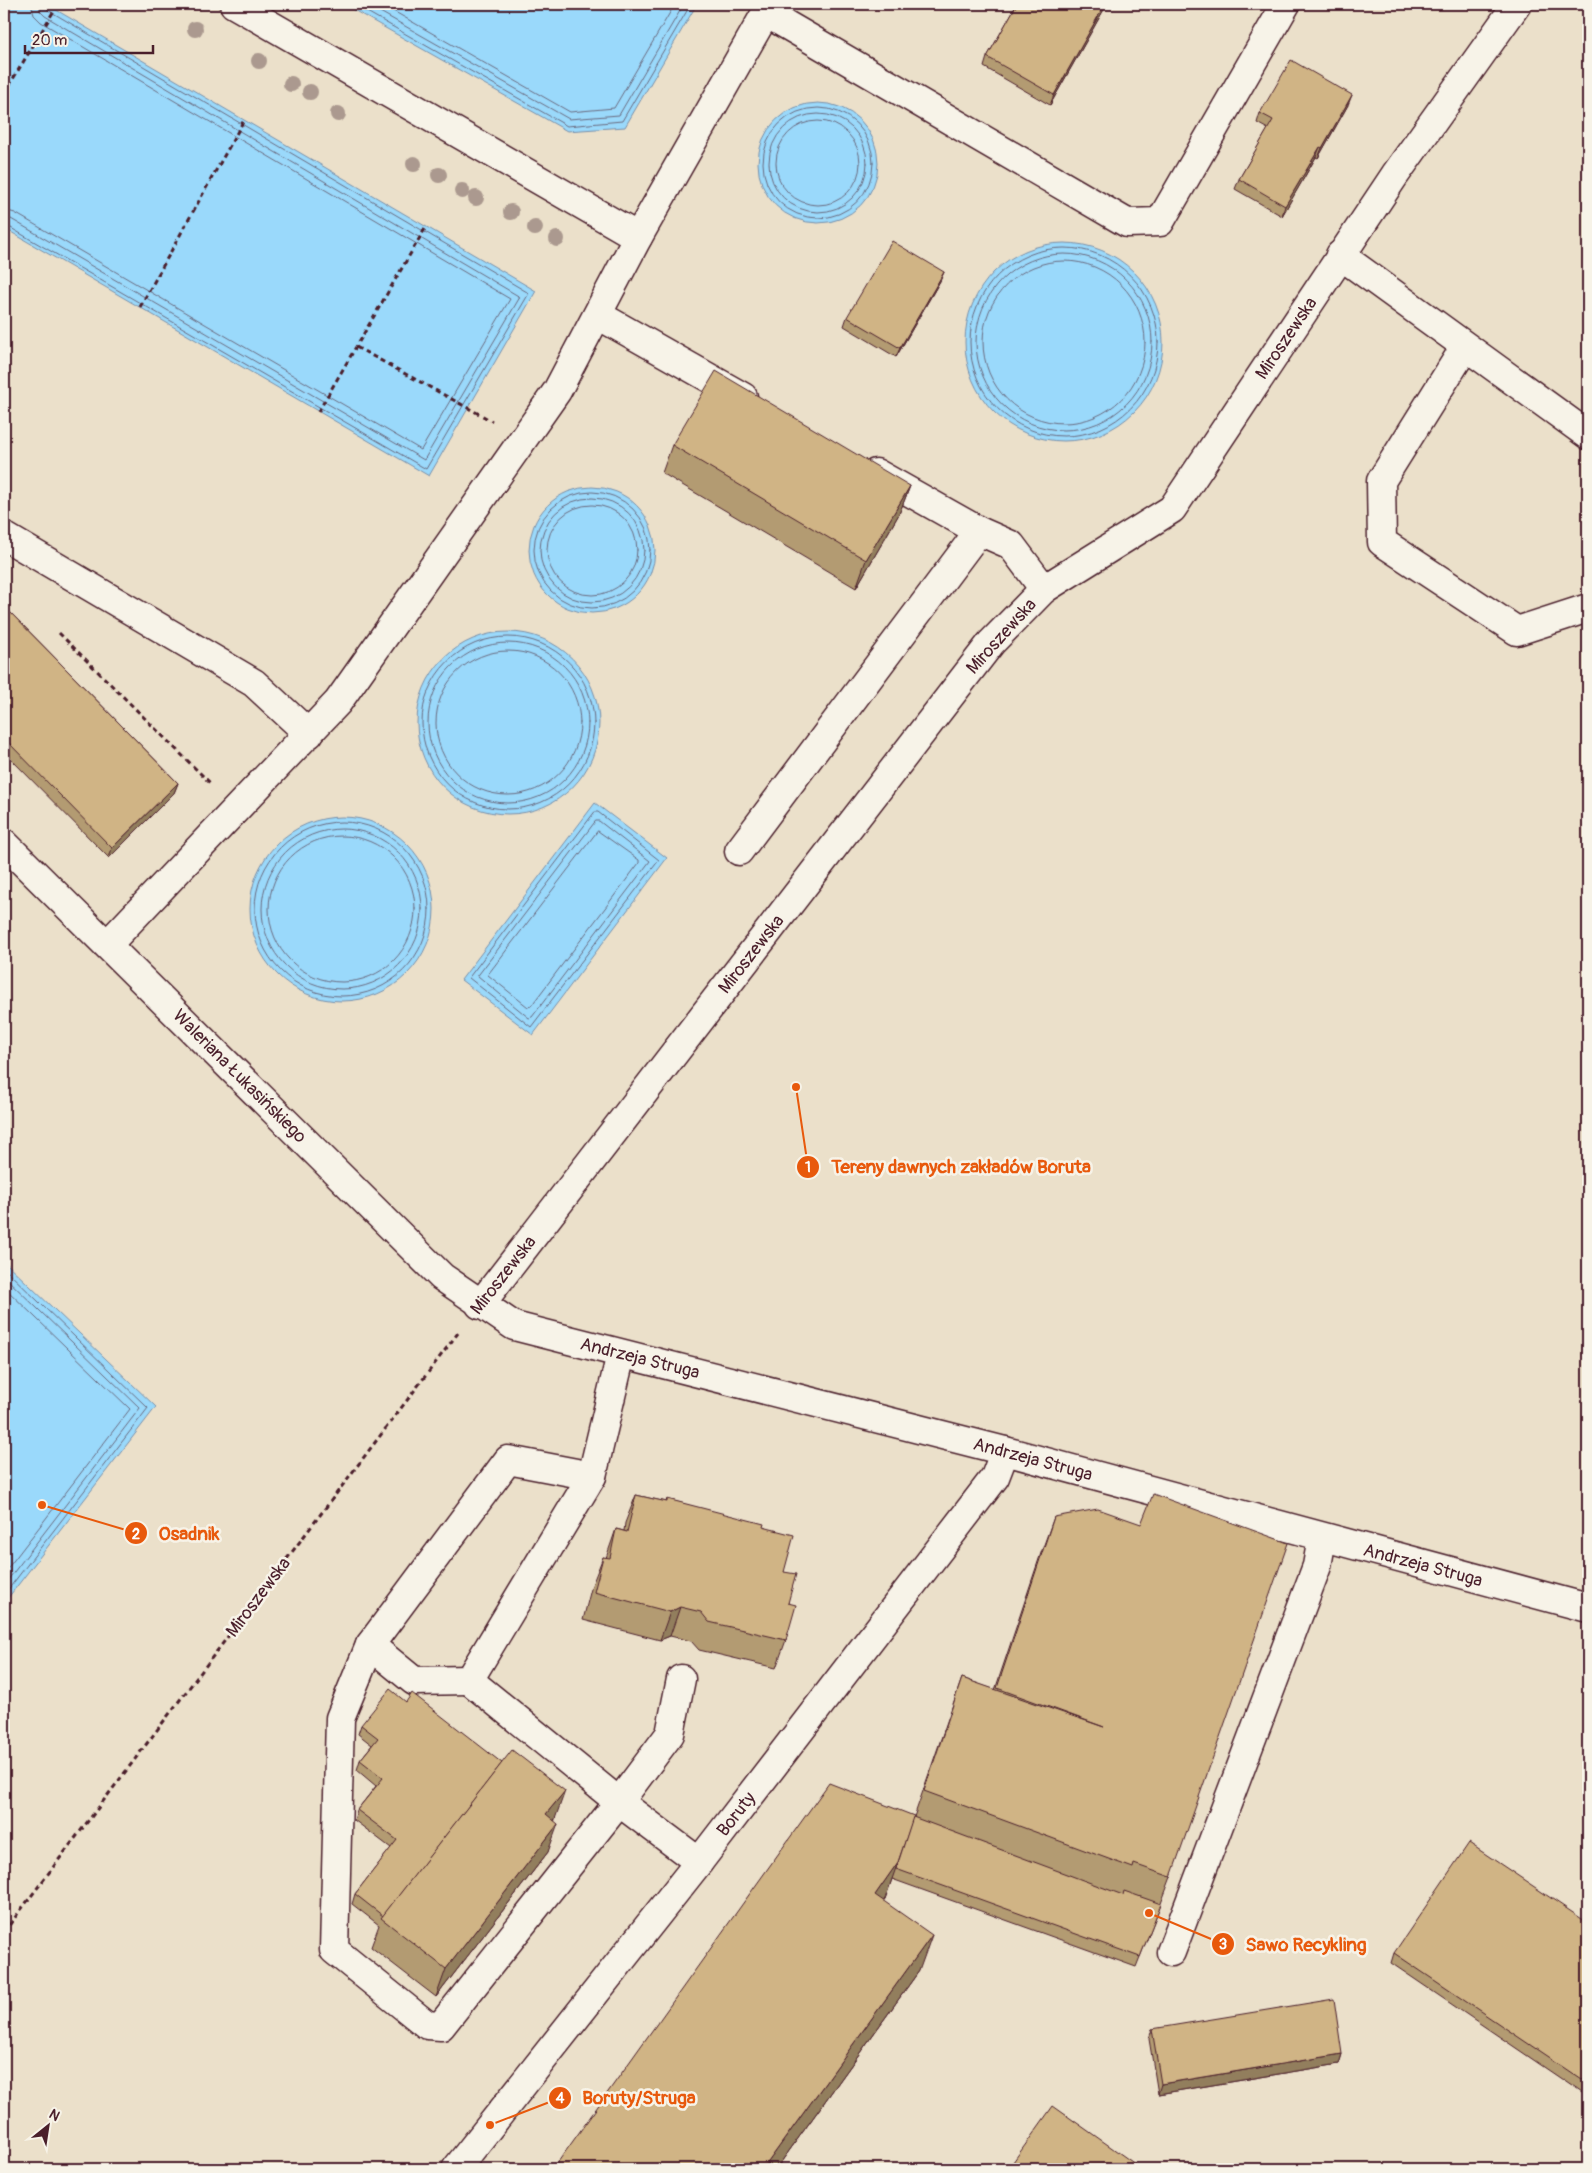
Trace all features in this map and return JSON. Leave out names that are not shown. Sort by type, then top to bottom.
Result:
[{"type":"street","points":[[234,4],[638,237]]},
{"type":"street","points":[[108,944],[338,702],[557,391],[638,237],[769,8],[1127,223],[1160,222],[1286,4]]},
{"type":"street","name":"Miroszewska","points":[[480,1305],[991,642],[1044,589],[1172,509],[1340,255],[1517,4]]},
{"type":"street","points":[[1340,255],[1588,435]]},
{"type":"street","points":[[598,315],[762,408]]},
{"type":"street","points":[[1465,347],[1381,481],[1382,542],[1516,631],[1588,608]]},
{"type":"street","points":[[858,463],[979,532],[1011,545],[1044,589]]},
{"type":"street","points":[[739,850],[979,532]]},
{"type":"street","points":[[4,536],[254,684],[309,734]]},
{"type":"street","name":"Waleriana Łukasińskiego","points":[[4,843],[442,1277],[480,1305]]},
{"type":"street","name":"Andrzeja Struga","points":[[480,1305],[514,1326],[1005,1451],[1322,1538],[1588,1608]]},
{"type":"street","points":[[469,1680],[592,1476],[621,1354]]},
{"type":"street","name":"Boruty","points":[[456,2169],[699,1862],[994,1478],[1005,1451]]},
{"type":"street","points":[[592,1476],[508,1460],[370,1644],[340,1718],[334,1950],[427,2025],[440,2026],[619,1802],[670,1734],[681,1679]]},
{"type":"street","points":[[1171,1952],[1317,1566],[1322,1538]]},
{"type":"street","points":[[370,1644],[414,1681],[469,1680],[619,1802],[699,1862]]},
{"type":"path","points":[[4,94],[55,9]]},
{"type":"path","points":[[140,307],[244,120]]},
{"type":"path","points":[[318,412],[426,227]]},
{"type":"path","points":[[356,347],[523,438]]},
{"type":"path","points":[[59,634],[236,810]]},
{"type":"path","name":"Miroszewska","points":[[4,1932],[480,1305]]},
{"type":"shaded area","points":[[4,4],[1588,4],[1588,2169],[4,2169]]},
{"type":"water","points":[[4,4],[46,4],[536,291],[429,476],[4,228]]},
{"type":"water","points":[[343,4],[697,4],[625,127],[567,131]]},
{"type":"water","points":[[818,103],[841,107],[861,120],[874,140],[878,163],[874,186],[861,206],[841,219],[818,223],[795,219],[775,206],[762,186],[758,163],[762,140],[775,120],[795,107]]},
{"type":"water","points":[[1054,243],[1074,243],[1083,244],[1111,254],[1127,265],[1141,279],[1156,304],[1162,323],[1162,361],[1152,389],[1141,405],[1127,419],[1111,430],[1093,437],[1074,441],[1054,441],[1045,440],[1017,430],[1001,419],[987,405],[976,389],[969,371],[965,352],[965,332],[966,323],[976,295],[987,279],[1001,265],[1017,254],[1035,247]]},
{"type":"water","points":[[592,487],[616,491],[637,505],[651,526],[655,550],[651,574],[637,595],[616,609],[592,613],[568,609],[547,595],[533,574],[529,550],[533,526],[547,505],[568,491]]},
{"type":"water","points":[[517,632],[543,639],[559,647],[578,665],[592,688],[599,714],[599,732],[592,758],[584,774],[566,793],[559,799],[534,810],[517,814],[499,814],[473,807],[457,799],[432,774],[424,758],[419,741],[417,714],[424,688],[432,672],[457,647],[473,639],[490,634]]},
{"type":"water","points":[[595,803],[667,858],[533,1035],[461,980]]},
{"type":"water","points":[[342,817],[360,819],[377,824],[407,844],[427,874],[432,891],[434,909],[432,927],[427,944],[407,974],[377,994],[360,999],[342,1001],[324,999],[307,994],[277,974],[257,944],[252,927],[250,909],[252,891],[257,874],[277,844],[307,824],[324,819]]},
{"type":"water","points":[[4,1261],[156,1407],[4,1603]]},
{"type":"building","points":[[1017,4],[1105,4],[1054,95],[987,57]]},
{"type":"building","points":[[1291,60],[1352,95],[1322,148],[1320,147],[1285,206],[1239,179],[1273,120],[1260,113]]},
{"type":"building","points":[[892,241],[944,272],[900,348],[847,317]]},
{"type":"building","points":[[716,371],[910,486],[866,560],[672,445]]},
{"type":"building","points":[[4,606],[178,783],[112,848],[4,738]]},
{"type":"building","points":[[1153,1494],[1288,1543],[1171,1877],[1134,1864],[1133,1868],[924,1791],[962,1678],[1104,1727],[997,1688],[1054,1517],[1098,1509],[1141,1524]]},
{"type":"building","points":[[636,1495],[667,1502],[667,1499],[764,1524],[763,1527],[794,1535],[784,1572],[796,1574],[788,1603],[796,1605],[786,1640],[709,1622],[701,1612],[680,1607],[670,1612],[594,1592],[603,1557],[610,1558],[616,1529],[627,1532]]},
{"type":"building","points":[[390,1689],[406,1702],[412,1693],[502,1763],[383,1916],[355,1894],[397,1840],[357,1810],[383,1778],[360,1760],[378,1738],[361,1725]]},
{"type":"building","points":[[512,1750],[565,1791],[546,1814],[558,1824],[446,1969],[381,1918]]},
{"type":"building","points":[[829,1783],[914,1816],[898,1862],[875,1895],[932,1935],[763,2169],[553,2169]]},
{"type":"building","points":[[913,1817],[1123,1895],[1124,1891],[1161,1904],[1140,1957],[896,1869]]},
{"type":"building","points":[[1469,1843],[1588,1923],[1588,2084],[1394,1953]]},
{"type":"building","points":[[1334,1999],[1342,2054],[1161,2084],[1152,2029]]},
{"type":"building","points":[[1053,2106],[1142,2169],[1008,2169]]},
{"type":"place","name":"Tereny dawnych zakładów Boruta","points":[[796,1087]]},
{"type":"place","name":"Osadnik","points":[[42,1505]]},
{"type":"place","name":"Sawo Recykling","points":[[1149,1913]]},
{"type":"place","name":"Boruty/Struga","points":[[490,2125]]}]
